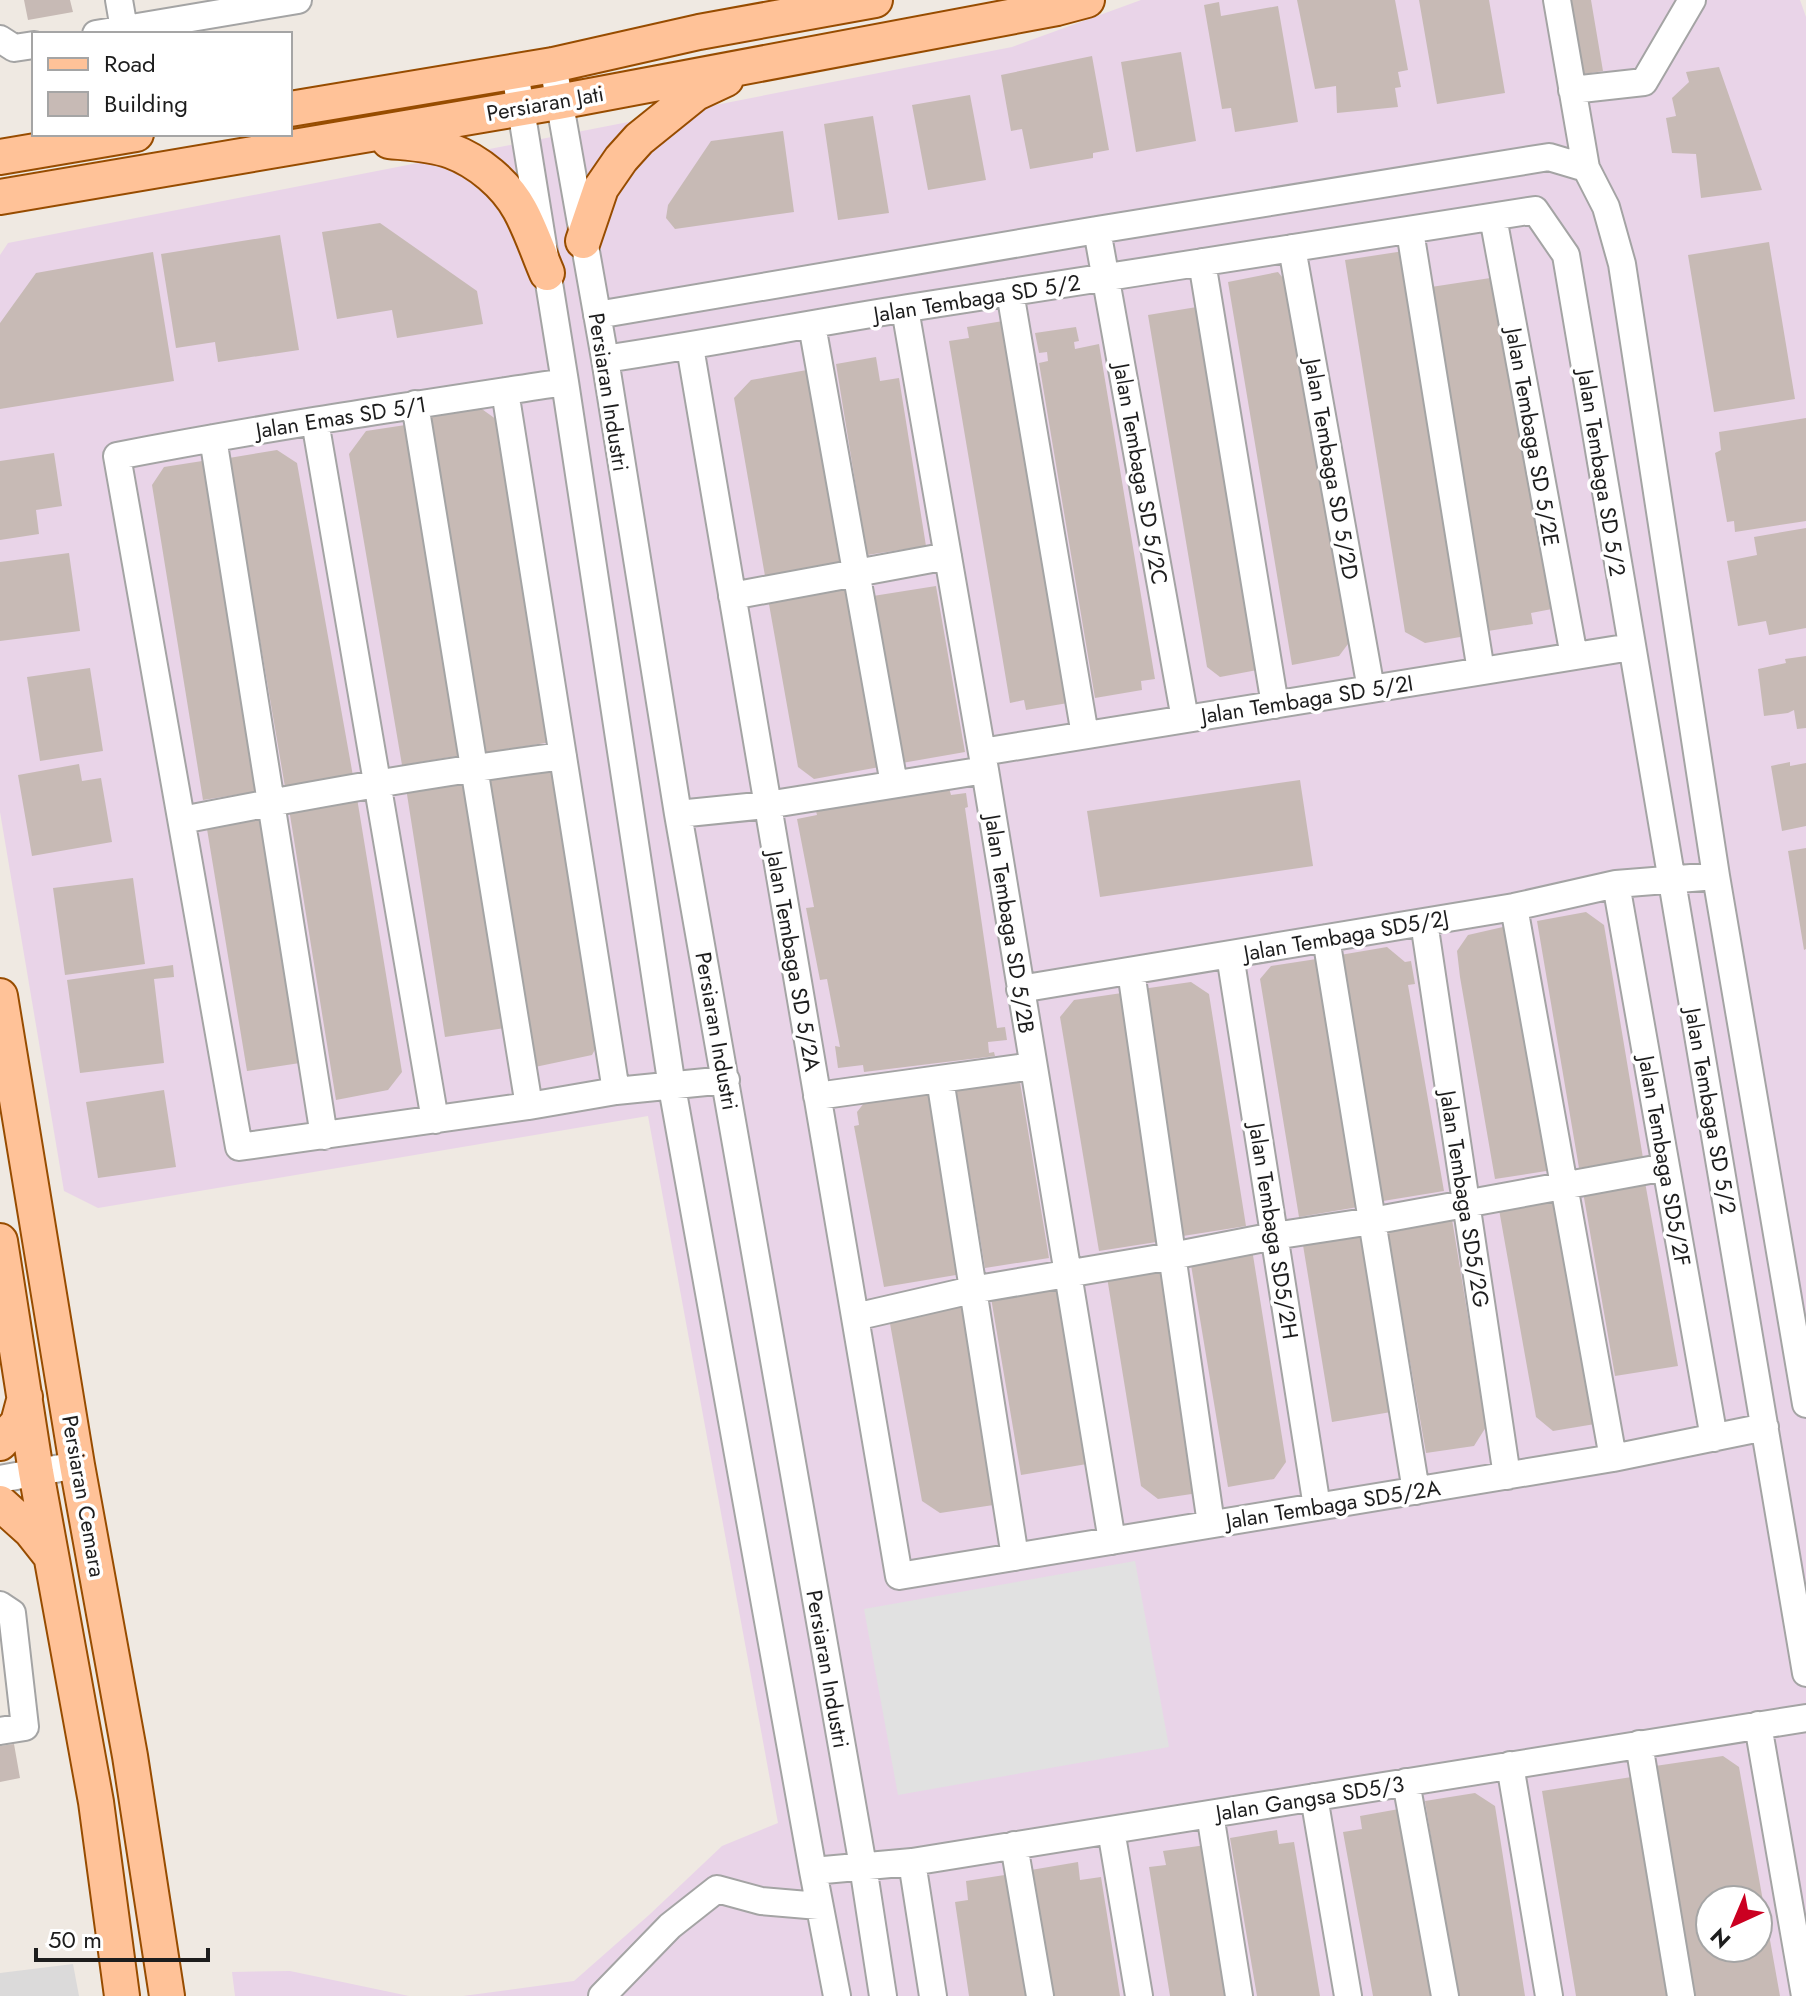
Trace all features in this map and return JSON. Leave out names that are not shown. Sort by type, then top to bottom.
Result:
[{"type":"main road","name":"Persiaran Jati","points":[[292,109],[553,65],[813,6],[875,0]]},
{"type":"main road","name":"Persiaran Jati","points":[[0,197],[558,102],[1087,0]]},
{"type":"main road","points":[[583,241],[601,188],[639,139],[696,93],[759,63]]},
{"type":"main road","points":[[0,157],[124,136]]},
{"type":"main road","points":[[0,137],[46,149]]},
{"type":"main road","points":[[348,139],[410,143],[450,150],[481,167],[496,180],[519,209],[547,273]]},
{"type":"main road","points":[[0,220],[54,188]]},
{"type":"main road","name":"Persiaran Cemara","points":[[0,996],[77,1465],[130,1756],[167,1996]]},
{"type":"main road","name":"Persiaran Cemara","points":[[0,1241],[36,1472],[96,1802],[122,1996]]},
{"type":"main road","points":[[0,1443],[18,1423],[25,1397]]},
{"type":"main road","points":[[0,1503],[31,1531],[53,1558]]},
{"type":"street","points":[[119,0],[124,29]]},
{"type":"street","points":[[107,32],[298,0]]},
{"type":"street","name":"Jalan Tembaga SD 5/2","points":[[1557,0],[1586,168],[1606,207],[1622,264],[1716,876],[1806,1404]]},
{"type":"street","points":[[1572,90],[1644,82],[1692,0]]},
{"type":"street","name":"Persiaran Industri","points":[[553,65],[605,359],[678,814],[863,1866],[883,1996]]},
{"type":"street","name":"Persiaran Industri","points":[[515,72],[672,1087],[837,1996]]},
{"type":"street","points":[[597,315],[1549,157],[1586,168]]},
{"type":"street","name":"Jalan Tembaga SD 5/2","points":[[605,359],[1535,210],[1566,255],[1806,1673]]},
{"type":"street","name":"Jalan Tembaga SD 5/2E","points":[[1493,217],[1574,656]]},
{"type":"street","name":"Jalan Tembaga SD 5/2C","points":[[1097,230],[1185,719]]},
{"type":"street","points":[[1410,231],[1481,671]]},
{"type":"street","name":"Jalan Tembaga SD 5/2D","points":[[1292,248],[1371,689]]},
{"type":"street","points":[[1202,262],[1275,705]]},
{"type":"street","points":[[1010,292],[1085,735]]},
{"type":"street","name":"Jalan Tembaga SD 5/2B","points":[[905,309],[984,761],[1112,1541]]},
{"type":"street","points":[[812,325],[894,784]]},
{"type":"street","name":"Jalan Tembaga SD 5/2A","points":[[690,347],[899,1576]]},
{"type":"street","name":"Jalan Emas SD 5/1","points":[[182,820],[117,456],[415,404],[565,382]]},
{"type":"street","points":[[505,391],[616,1091]]},
{"type":"street","points":[[415,404],[529,1106]]},
{"type":"street","points":[[315,421],[435,1120]]},
{"type":"street","points":[[213,438],[324,1136]]},
{"type":"street","points":[[732,596],[948,556]]},
{"type":"street","name":"Jalan Tembaga SD 5/2I","points":[[678,814],[767,805],[894,784],[1085,735],[1631,647]]},
{"type":"street","points":[[563,756],[474,767],[182,820],[239,1147],[616,1091],[726,1080]]},
{"type":"street","name":"Jalan Tembaga SD5/2J","points":[[1020,989],[1514,907],[1616,884],[1716,876]]},
{"type":"street","name":"Jalan Tembaga SD5/2F","points":[[1616,884],[1714,1438]]},
{"type":"street","points":[[1514,907],[1613,1458]]},
{"type":"street","name":"Jalan Tembaga SD5/2G","points":[[1424,922],[1507,1476]]},
{"type":"street","points":[[1326,938],[1416,1491]]},
{"type":"street","name":"Jalan Tembaga SD5/2H","points":[[1230,955],[1317,1507]]},
{"type":"street","points":[[1131,971],[1211,1524]]},
{"type":"street","points":[[817,1096],[1033,1066]]},
{"type":"street","points":[[940,1079],[1015,1557]]},
{"type":"street","points":[[855,1317],[972,1290],[1666,1167]]},
{"type":"street","name":"Jalan Tembaga SD5/2A","points":[[899,1576],[1613,1458],[1765,1427]]},
{"type":"street","points":[[0,1479],[77,1465]]},
{"type":"street","points":[[0,1605],[12,1613],[12,1729]]},
{"type":"street","name":"Jalan Gangsa SD5/3","points":[[813,1871],[912,1862],[1806,1718]]},
{"type":"street","points":[[1758,1725],[1805,1996]]},
{"type":"street","points":[[1639,1744],[1681,1996]]},
{"type":"street","points":[[1510,1765],[1549,1996]]},
{"type":"street","points":[[1406,1782],[1445,1996]]},
{"type":"street","points":[[1314,1797],[1348,1996]]},
{"type":"street","points":[[1210,1814],[1239,1996]]},
{"type":"street","points":[[1111,1830],[1139,1996]]},
{"type":"street","points":[[1014,1845],[1040,1996]]},
{"type":"street","points":[[912,1862],[933,1996]]},
{"type":"street","points":[[602,1996],[670,1926],[717,1889],[761,1901],[819,1906]]},
{"type":"shaded area","points":[[1141,0],[1800,0],[1806,17],[1806,1996],[463,1996],[574,1981],[722,1846],[778,1823],[648,1116],[98,1208],[64,1191],[0,812],[0,255],[8,243],[1012,47]]},
{"type":"shaded area","points":[[1135,1561],[1169,1747],[898,1795],[864,1609]]},
{"type":"shaded area","points":[[73,1964],[79,1996],[0,1996],[0,1973]]},
{"type":"shaded area","points":[[290,1971],[409,1996],[235,1996],[232,1972]]},
{"type":"building","points":[[24,0],[70,0],[73,12],[28,20]]},
{"type":"building","points":[[1297,0],[1395,0],[1408,70],[1398,72],[1401,87],[1395,88],[1398,107],[1337,113],[1336,86],[1315,89]]},
{"type":"building","points":[[1419,0],[1489,0],[1505,93],[1437,104]]},
{"type":"building","points":[[1560,0],[1591,0],[1603,71],[1573,76]]},
{"type":"building","points":[[1219,2],[1221,16],[1278,6],[1298,122],[1235,132],[1231,108],[1222,109],[1204,5]]},
{"type":"building","points":[[1181,52],[1196,141],[1136,152],[1121,62]]},
{"type":"building","points":[[1092,56],[1109,150],[1093,153],[1093,158],[1030,169],[1022,129],[1011,131],[1001,75]]},
{"type":"building","points":[[1719,67],[1762,190],[1701,198],[1696,154],[1672,153],[1666,118],[1676,116],[1672,98],[1689,82],[1686,72]]},
{"type":"building","points":[[970,95],[986,180],[928,190],[912,105]]},
{"type":"building","points":[[873,116],[889,213],[838,220],[824,124]]},
{"type":"building","points":[[783,131],[794,212],[675,229],[666,218],[668,205],[711,141]]},
{"type":"building","points":[[380,223],[477,291],[483,324],[397,338],[392,310],[337,319],[322,232]]},
{"type":"building","points":[[280,235],[299,350],[218,362],[215,342],[176,348],[161,254]]},
{"type":"building","points":[[1769,242],[1795,399],[1714,412],[1688,255]]},
{"type":"building","points":[[1404,251],[1466,636],[1425,643],[1405,632],[1345,260]]},
{"type":"building","points":[[153,252],[174,381],[0,409],[0,323],[36,273]]},
{"type":"building","points":[[1278,272],[1292,289],[1351,640],[1339,656],[1292,665],[1228,282]]},
{"type":"building","points":[[1497,277],[1552,609],[1531,613],[1533,624],[1488,631],[1431,287]]},
{"type":"building","points":[[1209,305],[1268,668],[1220,677],[1207,667],[1148,315]]},
{"type":"building","points":[[1009,320],[1074,702],[1026,710],[1024,700],[1010,703],[949,341],[969,338],[967,327]]},
{"type":"building","points":[[1076,327],[1079,341],[1074,342],[1075,349],[1099,344],[1155,679],[1141,681],[1142,690],[1095,698],[1039,363],[1048,361],[1047,352],[1039,353],[1035,333]]},
{"type":"building","points":[[876,357],[880,381],[899,378],[926,546],[867,555],[836,364]]},
{"type":"building","points":[[818,368],[853,560],[765,576],[734,398],[751,380]]},
{"type":"building","points":[[479,407],[500,422],[552,742],[482,753],[426,417]]},
{"type":"building","points":[[1806,418],[1806,521],[1735,532],[1734,521],[1727,522],[1715,453],[1721,450],[1719,432]]},
{"type":"building","points":[[412,424],[469,754],[402,765],[349,454],[366,431]]},
{"type":"building","points":[[277,450],[297,463],[353,776],[285,787],[229,458]]},
{"type":"building","points":[[54,453],[62,506],[36,510],[39,534],[0,540],[0,461]]},
{"type":"building","points":[[215,459],[268,790],[203,800],[152,485],[164,467]]},
{"type":"building","points":[[1806,528],[1806,628],[1769,635],[1766,621],[1738,626],[1727,561],[1757,555],[1754,537]]},
{"type":"building","points":[[69,553],[80,631],[0,641],[0,562]]},
{"type":"building","points":[[853,578],[885,766],[814,779],[798,767],[767,593]]},
{"type":"building","points":[[936,586],[965,752],[902,763],[873,596]]},
{"type":"building","points":[[1806,656],[1806,728],[1797,729],[1794,710],[1764,716],[1758,669],[1786,663],[1785,659]]},
{"type":"building","points":[[90,668],[103,751],[40,761],[27,677]]},
{"type":"building","points":[[1790,762],[1790,766],[1806,763],[1806,826],[1782,831],[1771,766]]},
{"type":"building","points":[[79,764],[82,781],[101,778],[112,842],[32,856],[18,775]]},
{"type":"building","points":[[555,766],[599,1042],[592,1055],[535,1067],[486,777]]},
{"type":"building","points":[[472,778],[511,1027],[445,1037],[406,788]]},
{"type":"building","points":[[1300,780],[1313,866],[1100,897],[1087,811]]},
{"type":"building","points":[[949,788],[951,795],[966,793],[968,807],[965,808],[997,1028],[1005,1027],[1007,1040],[988,1042],[989,1053],[994,1052],[995,1056],[864,1072],[863,1065],[838,1068],[835,1046],[840,1047],[827,979],[820,980],[806,908],[814,907],[797,819],[817,815],[815,807]]},
{"type":"building","points":[[357,798],[402,1072],[388,1090],[336,1100],[289,809]]},
{"type":"building","points":[[272,812],[313,1061],[247,1071],[206,823]]},
{"type":"building","points":[[1806,848],[1806,949],[1804,950],[1788,851]]},
{"type":"building","points":[[133,878],[145,964],[65,975],[53,888]]},
{"type":"building","points":[[1586,912],[1604,925],[1643,1158],[1579,1168],[1537,921]]},
{"type":"building","points":[[1516,924],[1559,1169],[1495,1179],[1457,951],[1468,935]]},
{"type":"building","points":[[1387,947],[1405,962],[1411,961],[1415,984],[1408,985],[1444,1191],[1383,1201],[1340,955]]},
{"type":"building","points":[[1323,958],[1364,1206],[1299,1217],[1260,979],[1271,966]]},
{"type":"building","points":[[173,965],[174,977],[154,979],[164,1063],[80,1073],[67,980]]},
{"type":"building","points":[[1191,982],[1209,994],[1246,1226],[1183,1236],[1142,989]]},
{"type":"building","points":[[1122,993],[1163,1241],[1099,1251],[1060,1017],[1074,1000]]},
{"type":"building","points":[[1019,1076],[1049,1258],[985,1268],[955,1086]]},
{"type":"building","points":[[937,1086],[968,1273],[884,1287],[854,1126],[859,1125],[857,1112],[868,1098]]},
{"type":"building","points":[[164,1090],[176,1167],[98,1178],[86,1102]]},
{"type":"building","points":[[1645,1182],[1678,1366],[1615,1376],[1583,1192]]},
{"type":"building","points":[[1562,1193],[1601,1423],[1553,1431],[1536,1417],[1498,1204]]},
{"type":"building","points":[[1451,1213],[1486,1427],[1474,1446],[1426,1453],[1386,1224]]},
{"type":"building","points":[[1366,1228],[1397,1411],[1332,1422],[1302,1239]]},
{"type":"building","points":[[1252,1249],[1286,1462],[1274,1479],[1228,1487],[1190,1259]]},
{"type":"building","points":[[1170,1262],[1205,1492],[1158,1499],[1141,1486],[1106,1271]]},
{"type":"building","points":[[1056,1281],[1087,1464],[1021,1475],[990,1292]]},
{"type":"building","points":[[972,1293],[1007,1503],[940,1513],[922,1501],[887,1307]]},
{"type":"building","points":[[14,1744],[20,1778],[0,1782],[0,1746]]},
{"type":"building","points":[[1723,1756],[1739,1767],[1760,1884],[1694,1884],[1694,1964],[1774,1962],[1780,1996],[1692,1996],[1655,1766]]},
{"type":"building","points":[[1638,1776],[1674,1996],[1576,1996],[1542,1791]]},
{"type":"building","points":[[1475,1793],[1495,1806],[1525,1996],[1457,1996],[1425,1801]]},
{"type":"building","points":[[1399,1809],[1433,1996],[1373,1996],[1343,1832],[1362,1829],[1360,1816]]},
{"type":"building","points":[[1277,1830],[1279,1844],[1294,1842],[1320,1996],[1257,1996],[1230,1838]]},
{"type":"building","points":[[1206,1845],[1231,1996],[1170,1996],[1149,1867],[1166,1865],[1163,1851]]},
{"type":"building","points":[[1078,1862],[1080,1880],[1101,1877],[1120,1996],[1052,1996],[1031,1870]]},
{"type":"building","points":[[1011,1874],[1030,1996],[969,1996],[955,1902],[968,1900],[966,1881]]}]
